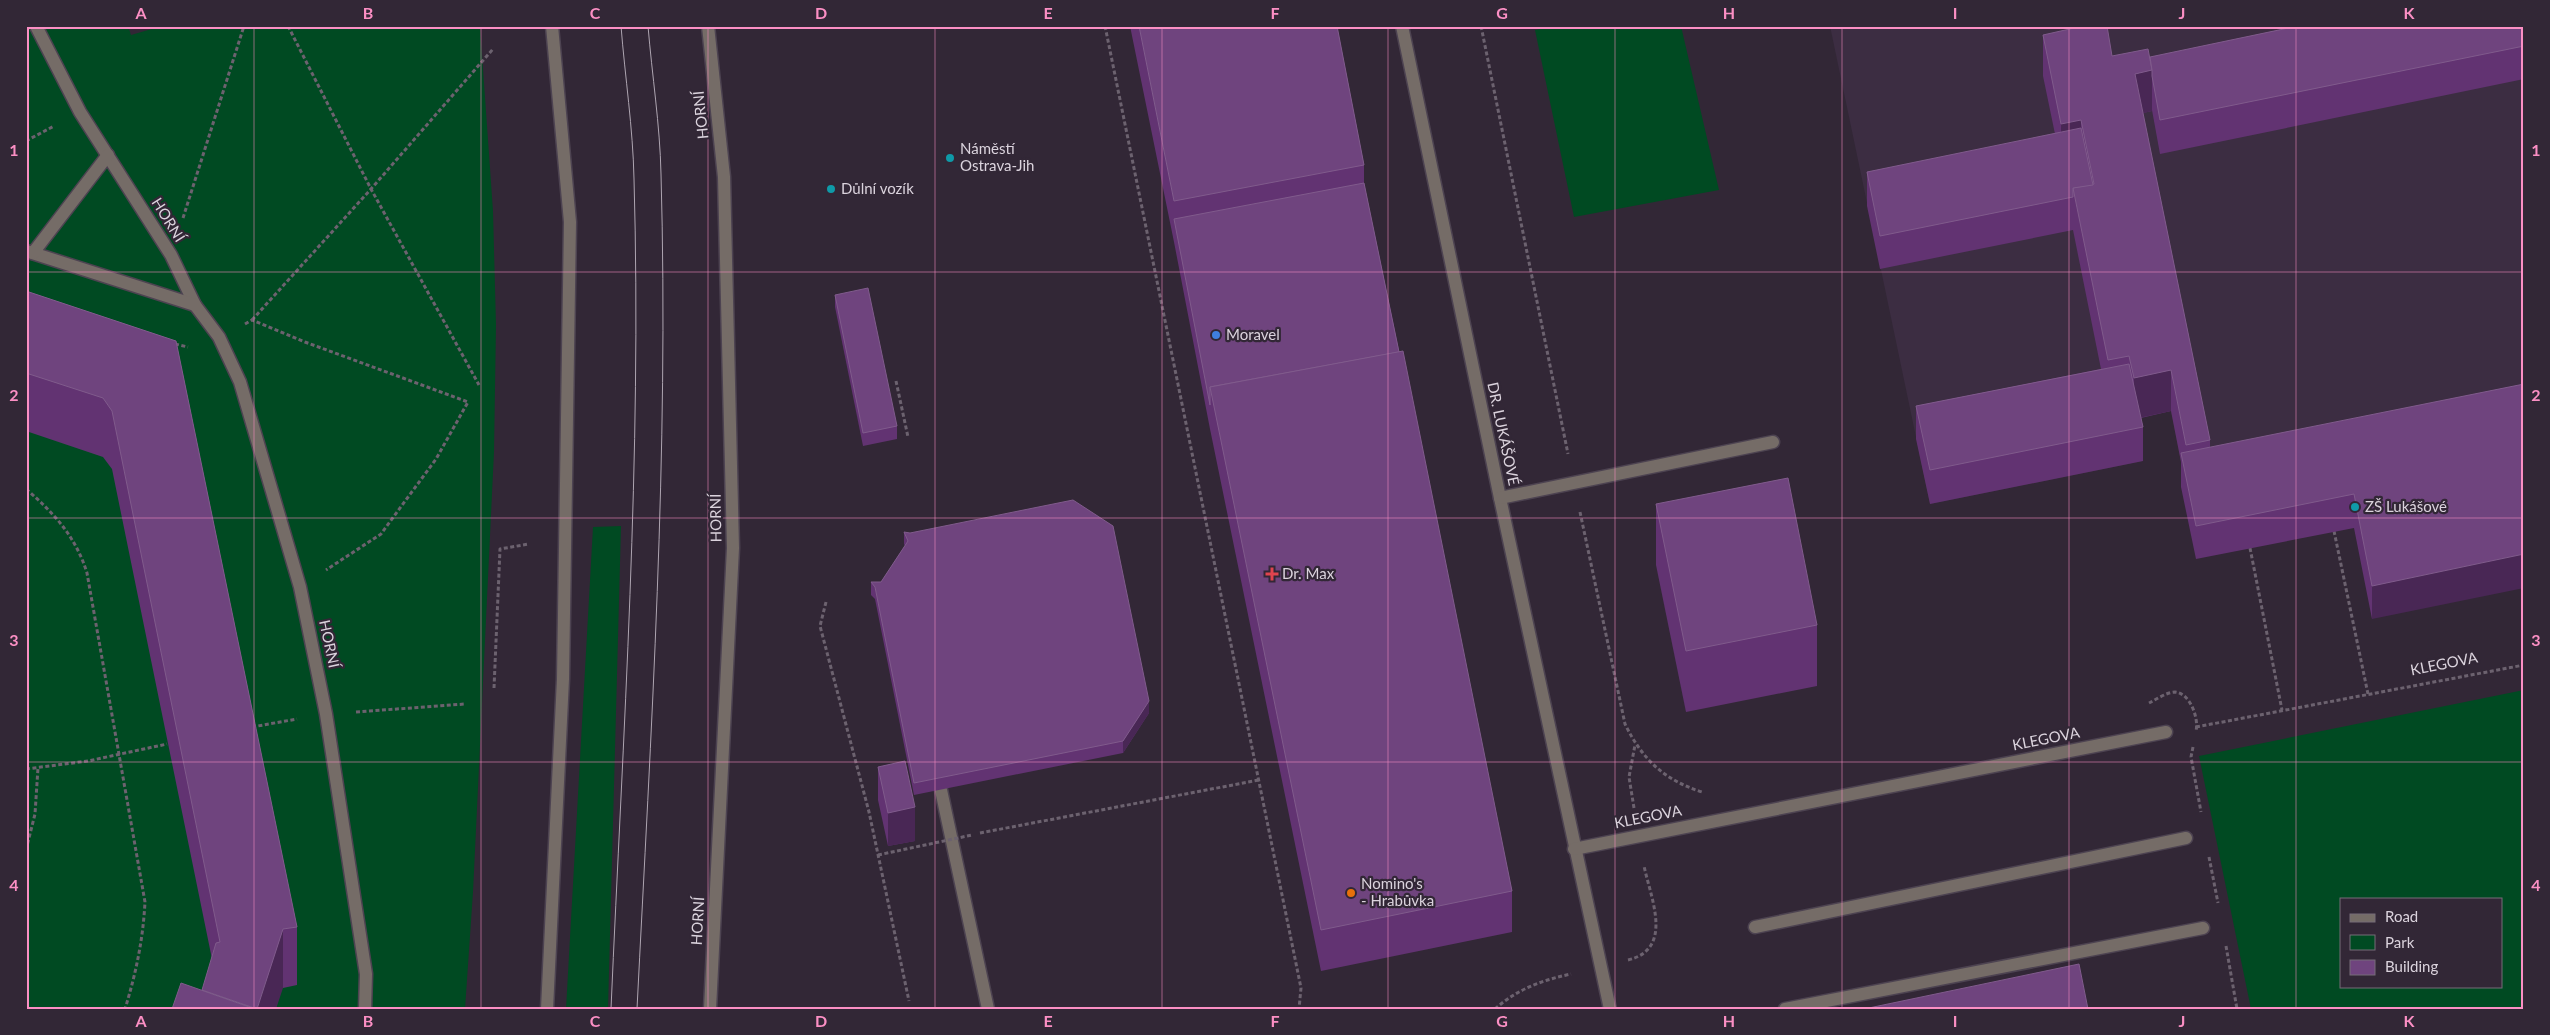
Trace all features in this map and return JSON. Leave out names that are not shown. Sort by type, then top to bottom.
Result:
[{"type":"street","name":"HORNÍ","points":[[36,26],[80,112],[171,255],[195,305],[219,337],[240,382],[300,587],[326,714],[366,974],[365,1009]]},
{"type":"street","points":[[547,1009],[563,679],[570,222],[552,26]]},
{"type":"street","name":"HORNÍ","points":[[708,26],[724,177],[733,548],[710,1009]]},
{"type":"street","name":"DR. LUKÁŠOVÉ","points":[[1402,26],[1574,849],[1610,1009]]},
{"type":"street","points":[[108,155],[30,252],[195,305]]},
{"type":"street","points":[[1500,498],[1773,442]]},
{"type":"street","name":"KLEGOVA","points":[[1574,849],[2166,732]]},
{"type":"street","points":[[941,790],[988,1009]]},
{"type":"street","points":[[1755,927],[2186,838]]},
{"type":"street","points":[[1785,1009],[2204,928]]},
{"type":"path","points":[[171,255],[244,26]]},
{"type":"path","points":[[288,26],[371,189],[479,385]]},
{"type":"path","points":[[1105,26],[1301,988],[1300,1009]]},
{"type":"path","points":[[1481,26],[1625,724],[1635,744],[1663,775],[1684,786],[1712,794]]},
{"type":"path","points":[[168,342],[198,349],[252,320],[371,189],[493,49]]},
{"type":"path","points":[[252,320],[305,342],[468,402],[436,459],[381,534],[300,587]]},
{"type":"path","points":[[896,381],[908,437]]},
{"type":"path","points":[[26,489],[48,507],[68,531],[82,557],[87,573],[145,902],[143,938],[137,972],[125,1009]]},
{"type":"path","points":[[2334,531],[2368,694]]},
{"type":"path","points":[[494,688],[500,549],[529,544]]},
{"type":"path","points":[[2250,548],[2282,710]]},
{"type":"path","points":[[826,602],[820,626],[870,812],[909,1000]]},
{"type":"path","name":"KLEGOVA","points":[[2166,732],[2524,665]]},
{"type":"path","points":[[2145,705],[2168,693],[2176,692],[2184,695],[2192,707],[2197,726],[2196,734]]},
{"type":"path","points":[[243,728],[326,714],[465,704]]},
{"type":"path","points":[[2194,742],[2191,757],[2202,815]]},
{"type":"path","points":[[26,769],[120,754],[167,744]]},
{"type":"path","points":[[26,850],[35,814],[38,768]]},
{"type":"path","points":[[878,855],[1259,780]]},
{"type":"path","points":[[2209,854],[2219,912]]},
{"type":"path","points":[[2225,941],[2237,1009]]},
{"type":"shaded area","points":[[1830,26],[2524,26],[2524,417],[2186,486],[2171,411],[2134,419],[2143,461],[1930,504]]},
{"type":"green space","points":[[26,26],[128,26],[131,35],[162,26],[480,26],[493,211],[496,325],[494,452],[473,892],[465,1009],[26,1009]]},
{"type":"green space","points":[[1552,26],[1681,26],[1719,190],[1574,217],[1535,30]]},
{"type":"green space","points":[[621,526],[608,1009],[566,1009],[593,527]]},
{"type":"green space","points":[[2524,690],[2524,1009],[2251,1009],[2199,756]]},
{"type":"building","points":[[1139,26],[1337,26],[1364,165],[1174,201]]},
{"type":"building","points":[[2083,26],[2107,26],[2112,56],[2148,49],[2152,70],[2135,74],[2210,440],[2186,445],[2171,370],[2134,378],[2129,356],[2108,360],[2073,188],[2094,184],[2081,120],[2061,124],[2043,35]]},
{"type":"building","points":[[2298,26],[2524,26],[2524,46],[2160,120],[2150,57]]},
{"type":"building","points":[[2081,128],[2093,185],[2073,188],[2073,197],[1880,236],[1867,172]]},
{"type":"building","points":[[1364,183],[1399,352],[1210,387],[1210,405],[1174,219]]},
{"type":"building","points":[[868,288],[897,426],[863,433],[835,295]]},
{"type":"building","points":[[26,291],[176,341],[297,927],[283,929],[257,1009],[202,990],[216,943],[220,942],[112,411],[103,398],[26,373]]},
{"type":"building","points":[[1403,351],[1512,891],[1321,930],[1210,387]]},
{"type":"building","points":[[2129,364],[2143,427],[1930,470],[1916,406]]},
{"type":"building","name":"ZŠ Lukášové","points":[[2524,384],[2524,554],[2372,586],[2354,494],[2196,526],[2181,453]]},
{"type":"building","points":[[1788,478],[1817,625],[1686,651],[1656,504]]},
{"type":"building","points":[[1073,500],[1113,526],[1149,701],[1123,741],[914,783],[875,587],[871,582],[881,582],[908,541],[904,532],[910,533]]},
{"type":"building","points":[[905,761],[915,807],[888,813],[878,767]]},
{"type":"building","points":[[2079,964],[2088,1009],[1864,1009]]},
{"type":"building","points":[[181,983],[255,1009],[172,1009]]},
{"type":"tram line","points":[[611,1009],[626,698],[635,387],[636,283],[633,160],[621,26]]},
{"type":"tram line","points":[[637,1009],[653,696],[663,383],[660,156],[648,26]]},
{"type":"place","name":"Náměstí Ostrava-Jih","points":[[950,158]]},
{"type":"place","name":"Důlní vozík","points":[[831,189]]},
{"type":"place","name":"Moravel","points":[[1216,335]]},
{"type":"place","name":"ZŠ Lukášové","points":[[2355,507]]},
{"type":"place","name":"Dr. Max","points":[[1272,574]]},
{"type":"place","name":"Nomino's - Hrabůvka","points":[[1351,893]]}]
